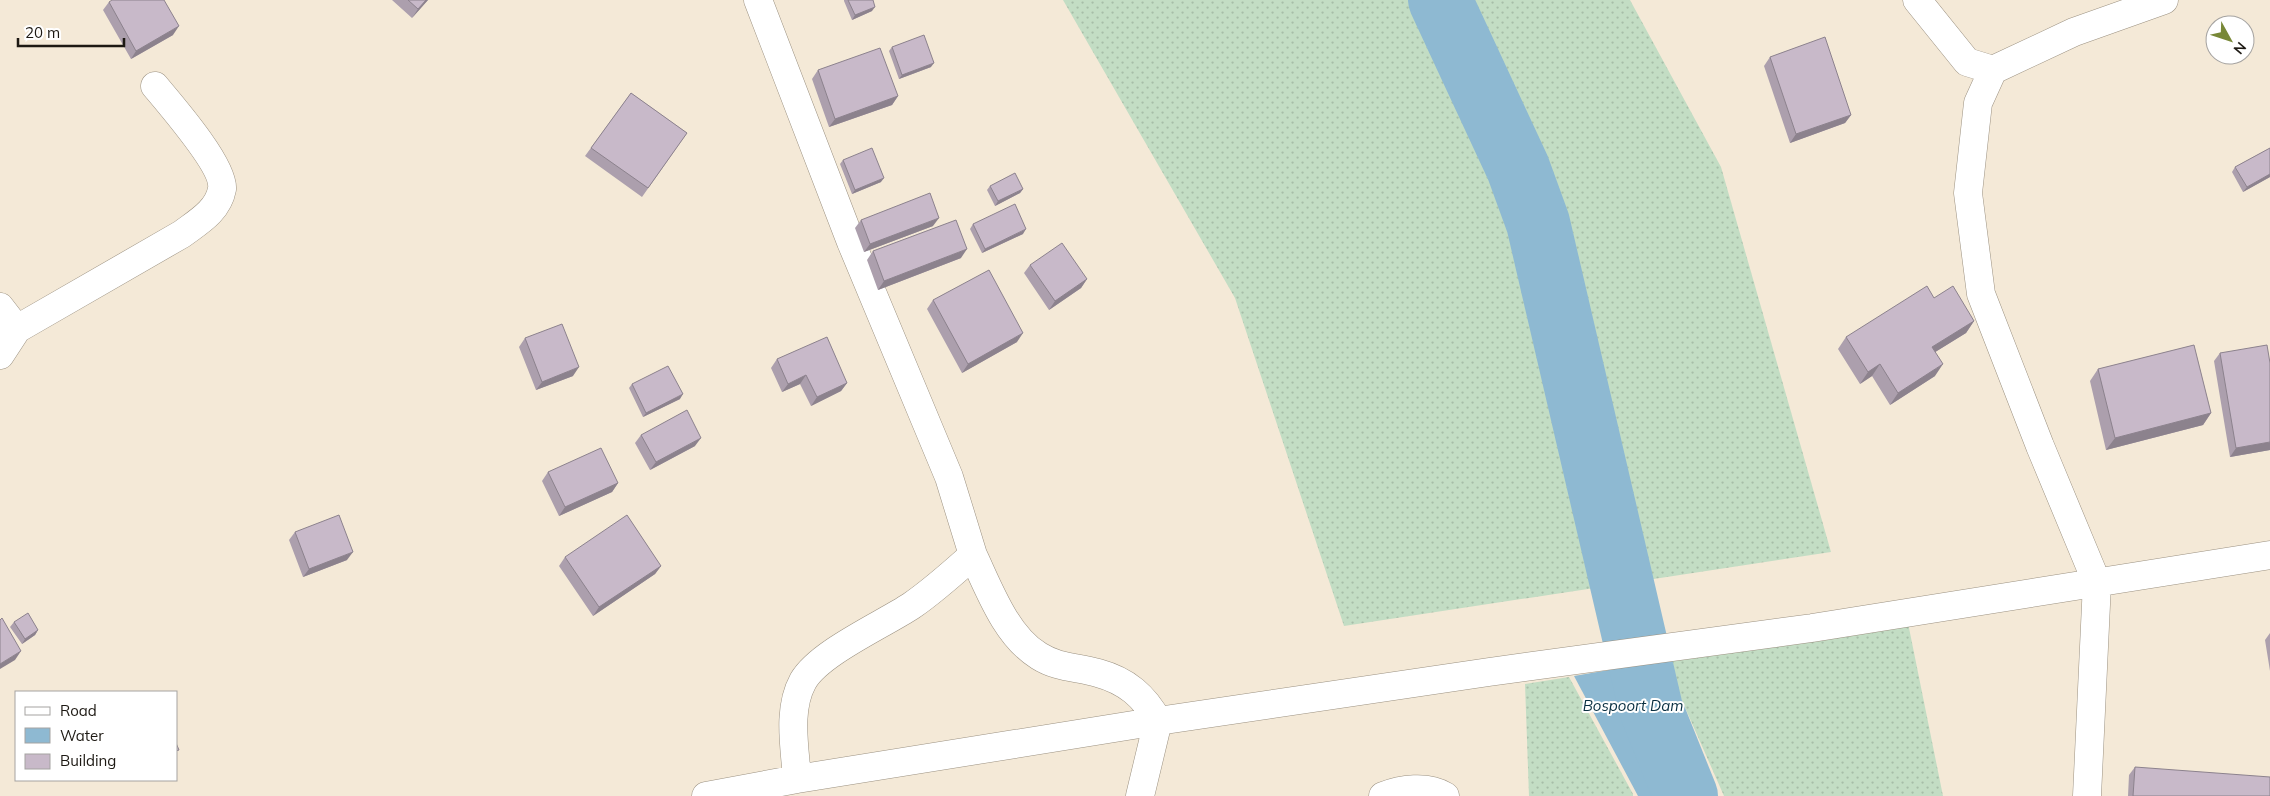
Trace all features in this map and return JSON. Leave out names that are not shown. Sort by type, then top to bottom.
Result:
[{"type":"street","points":[[758,0],[850,242],[949,477],[973,555],[992,595],[1025,644],[1052,663],[1098,673],[1128,686],[1147,702],[1158,721],[1140,796]]},
{"type":"street","points":[[1917,0],[1967,62],[1993,70]]},
{"type":"street","points":[[2087,796],[2097,583],[2040,446],[1981,294],[1968,193],[1978,103],[1993,70],[2074,32],[2164,0]]},
{"type":"street","points":[[0,355],[17,328],[182,234],[203,219],[218,200],[222,187],[218,171],[202,146],[155,86]]},
{"type":"street","points":[[0,307],[17,328]]},
{"type":"street","points":[[797,779],[793,729],[796,702],[802,682],[812,669],[826,657],[911,605],[973,555]]},
{"type":"street","points":[[706,796],[797,779],[1158,721],[1489,672],[1812,628],[2270,555]]},
{"type":"street","points":[[1383,796],[1418,789],[1438,792],[1445,796]]},
{"type":"green space","points":[[1063,0],[1630,0],[1721,167],[1831,552],[1344,626],[1235,298]]},
{"type":"green space","points":[[1908,623],[1943,796],[1724,796],[1665,662]]},
{"type":"green space","points":[[1569,677],[1633,796],[1529,796],[1525,684]]},
{"type":"water","name":"Bospoort Dam","points":[[1655,662],[1713,796],[1638,796],[1574,676]]},
{"type":"building","points":[[112,0],[164,0],[179,26],[136,51],[109,2]]},
{"type":"building","points":[[408,0],[426,0],[418,9]]},
{"type":"building","points":[[848,0],[873,0],[875,7],[855,15]]},
{"type":"building","points":[[924,35],[934,63],[902,75],[892,47]]},
{"type":"building","points":[[1825,37],[1851,115],[1796,134],[1770,57]]},
{"type":"building","points":[[880,48],[898,96],[835,119],[818,70]]},
{"type":"building","points":[[631,93],[687,133],[648,188],[591,148]]},
{"type":"building","points":[[872,148],[884,178],[855,190],[843,160]]},
{"type":"building","points":[[2270,148],[2270,174],[2247,187],[2235,167]]},
{"type":"building","points":[[1015,173],[1023,189],[998,201],[990,186]]},
{"type":"building","points":[[930,193],[939,218],[870,244],[861,220]]},
{"type":"building","points":[[1015,204],[1026,229],[985,249],[973,224]]},
{"type":"building","points":[[956,220],[967,249],[884,281],[873,251]]},
{"type":"building","points":[[1062,243],[1087,279],[1055,301],[1030,265]]},
{"type":"building","points":[[989,270],[1023,333],[968,364],[933,300]]},
{"type":"building","points":[[1927,286],[1934,298],[1953,286],[1974,321],[1932,347],[1943,364],[1898,393],[1880,364],[1868,372],[1846,337]]},
{"type":"building","points":[[562,324],[579,367],[542,382],[525,338]]},
{"type":"building","points":[[827,337],[847,383],[817,397],[806,375],[788,384],[777,359]]},
{"type":"building","points":[[2194,345],[2211,413],[2115,438],[2098,369]]},
{"type":"building","points":[[2267,345],[2270,363],[2270,442],[2236,448],[2220,353]]},
{"type":"building","points":[[668,366],[683,394],[646,413],[632,384]]},
{"type":"building","points":[[687,410],[701,438],[656,462],[641,435]]},
{"type":"building","points":[[601,448],[618,483],[565,507],[548,472]]},
{"type":"building","points":[[339,515],[353,552],[309,569],[295,532]]},
{"type":"building","points":[[627,515],[661,566],[599,607],[565,557]]},
{"type":"building","points":[[28,613],[38,630],[25,639],[14,622]]},
{"type":"building","points":[[2,618],[21,651],[0,664],[0,620]]},
{"type":"building","points":[[2135,767],[2270,777],[2270,796],[2133,796]]},
{"type":"waterway","points":[[1440,0],[1518,168],[1538,223],[1651,709],[1686,796]]}]
